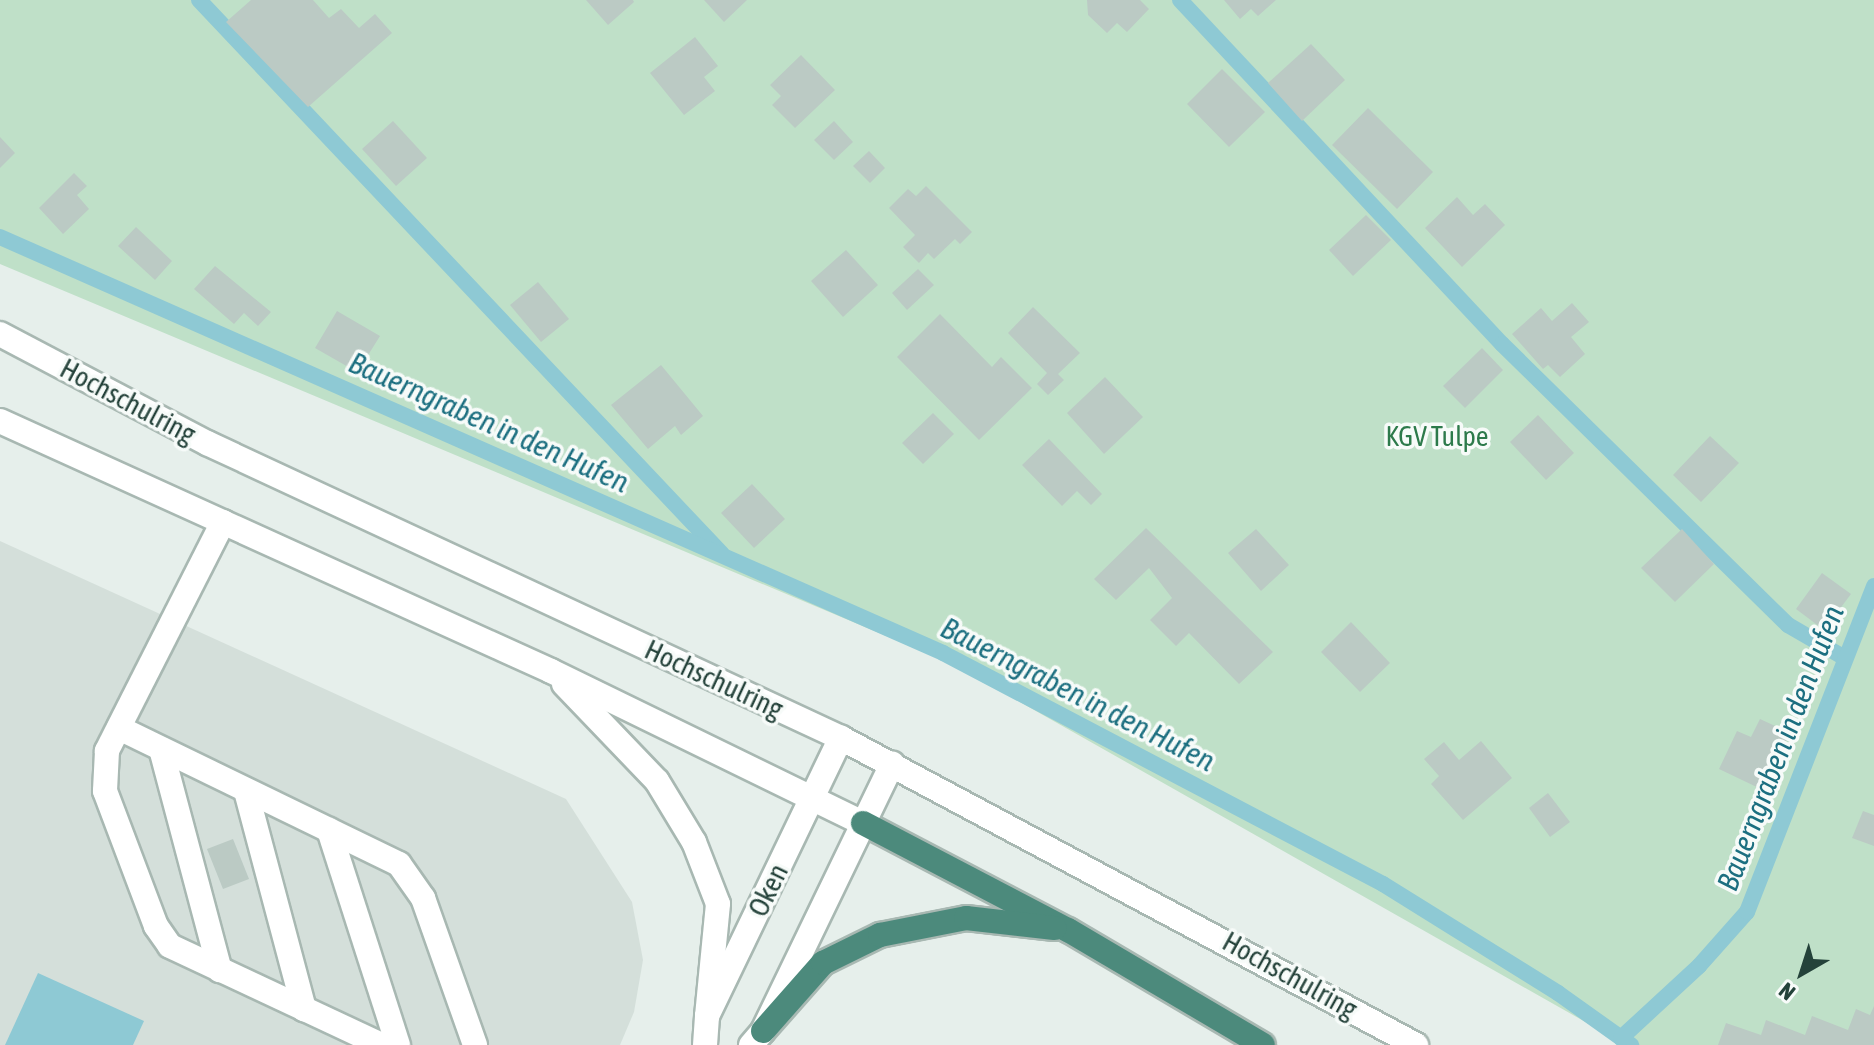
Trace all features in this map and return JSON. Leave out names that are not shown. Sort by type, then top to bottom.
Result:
[{"type":"highway","points":[[863,823],[1068,930],[1263,1045]]},
{"type":"highway","points":[[757,1038],[823,963],[880,935],[966,918],[1068,930]]},
{"type":"street","name":"Hochschulring","points":[[0,334],[207,443],[841,738],[1416,1045]]},
{"type":"street","points":[[0,421],[551,671],[863,823]]},
{"type":"street","points":[[223,522],[107,751],[105,791],[156,926],[170,946],[381,1045]]},
{"type":"street","points":[[551,671],[657,781],[694,842],[718,904],[707,1016]]},
{"type":"street","points":[[119,728],[399,864],[423,898],[475,1045]]},
{"type":"street","name":"Oken","points":[[705,1045],[707,1016],[841,738]]},
{"type":"street","points":[[161,749],[220,970]]},
{"type":"street","name":"Oken","points":[[757,1038],[892,764]]},
{"type":"street","points":[[246,791],[304,1009]]},
{"type":"street","points":[[329,830],[398,1045]]},
{"type":"shaded area","points":[[0,541],[566,799],[632,902],[643,960],[634,1012],[620,1045],[0,1045]]},
{"type":"green space","name":"KGV Tulpe","points":[[0,0],[1874,0],[1874,1045],[1626,1045],[953,664],[0,264]]},
{"type":"water","points":[[38,973],[144,1021],[133,1045],[5,1045]]},
{"type":"building","points":[[251,0],[313,0],[329,18],[341,9],[359,28],[375,14],[392,33],[308,107],[226,22]]},
{"type":"building","points":[[586,0],[633,0],[634,2],[608,25]]},
{"type":"building","points":[[704,0],[747,0],[724,22]]},
{"type":"building","points":[[1087,0],[1140,0],[1149,9],[1127,32],[1117,23],[1107,33],[1088,15]]},
{"type":"building","points":[[1224,0],[1276,0],[1258,16],[1251,9],[1240,19]]},
{"type":"building","points":[[695,37],[718,66],[704,77],[715,91],[684,115],[650,73]]},
{"type":"building","points":[[1311,44],[1345,80],[1302,121],[1268,83]]},
{"type":"building","points":[[801,55],[835,90],[795,128],[772,105],[781,96],[770,85]]},
{"type":"building","points":[[1222,69],[1265,112],[1229,147],[1187,104]]},
{"type":"building","points":[[1368,108],[1433,172],[1397,209],[1332,145]]},
{"type":"building","points":[[393,121],[427,158],[396,186],[362,149]]},
{"type":"building","points":[[834,121],[853,142],[834,160],[814,140]]},
{"type":"building","points":[[0,137],[15,153],[0,168]]},
{"type":"building","points":[[869,151],[885,168],[870,183],[853,166]]},
{"type":"building","points":[[74,173],[87,186],[77,195],[89,209],[63,234],[39,208]]},
{"type":"building","points":[[926,186],[972,232],[960,244],[955,239],[934,259],[928,253],[919,263],[903,247],[915,235],[889,208],[908,189],[916,196]]},
{"type":"building","points":[[1457,197],[1473,215],[1485,204],[1505,225],[1462,267],[1425,228]]},
{"type":"building","points":[[1366,215],[1391,240],[1353,276],[1329,250]]},
{"type":"building","points":[[136,227],[172,261],[155,280],[118,246]]},
{"type":"building","points":[[846,250],[878,285],[843,317],[811,281]]},
{"type":"building","points":[[215,266],[271,312],[258,326],[244,313],[234,324],[194,289]]},
{"type":"building","points":[[918,269],[934,285],[907,310],[892,293]]},
{"type":"building","points":[[538,282],[569,319],[541,342],[510,305]]},
{"type":"building","points":[[1572,303],[1589,322],[1571,337],[1585,354],[1560,377],[1548,365],[1543,369],[1512,334],[1541,308],[1552,321]]},
{"type":"building","points":[[1033,307],[1080,353],[1058,374],[1064,380],[1048,395],[1037,384],[1047,373],[1008,333]]},
{"type":"building","points":[[337,311],[380,336],[365,360],[357,356],[350,368],[315,348]]},
{"type":"building","points":[[940,314],[992,367],[1001,357],[1032,388],[979,440],[897,357]]},
{"type":"building","points":[[1482,348],[1503,370],[1465,408],[1443,386]]},
{"type":"building","points":[[661,365],[703,416],[681,435],[675,426],[648,449],[611,405]]},
{"type":"building","points":[[1105,377],[1143,417],[1104,454],[1067,413]]},
{"type":"building","points":[[933,413],[954,434],[923,464],[902,443]]},
{"type":"building","points":[[1538,415],[1574,453],[1546,480],[1510,442]]},
{"type":"building","points":[[1710,436],[1739,463],[1701,502],[1673,475]]},
{"type":"building","points":[[1049,439],[1102,494],[1091,505],[1077,491],[1062,506],[1022,465]]},
{"type":"building","points":[[752,484],[785,519],[754,548],[721,513]]},
{"type":"building","points":[[1146,528],[1273,652],[1239,684],[1189,633],[1176,646],[1150,620],[1172,598],[1149,568],[1116,600],[1094,579]]},
{"type":"building","points":[[1256,529],[1289,565],[1261,591],[1228,553]]},
{"type":"building","points":[[1682,529],[1714,564],[1675,602],[1641,568]]},
{"type":"building","points":[[1822,573],[1851,594],[1824,630],[1796,609]]},
{"type":"building","points":[[1351,622],[1390,663],[1360,692],[1321,652]]},
{"type":"building","points":[[1760,719],[1790,733],[1763,790],[1719,769],[1737,731],[1751,737]]},
{"type":"building","points":[[1481,741],[1512,778],[1463,820],[1431,784],[1439,776],[1424,759],[1444,742],[1459,760]]},
{"type":"building","points":[[1548,793],[1570,822],[1550,837],[1529,808]]},
{"type":"building","points":[[1863,811],[1874,815],[1874,846],[1852,838]]},
{"type":"building","points":[[233,839],[249,879],[223,889],[207,849]]},
{"type":"building","points":[[1874,1006],[1874,1045],[1718,1045],[1726,1023],[1761,1035],[1766,1020],[1805,1035],[1812,1016],[1848,1030],[1856,1009],[1870,1015]]},
{"type":"waterway","points":[[199,0],[722,554]]},
{"type":"waterway","points":[[1180,0],[1502,344],[1788,625],[1843,657]]},
{"type":"waterway","name":"Bauerngraben in den Hufen","points":[[0,237],[943,653],[1383,884],[1558,993],[1631,1045]]},
{"type":"waterway","name":"Bauerngraben in den Hufen","points":[[1621,1038],[1699,966],[1747,912],[1874,586]]}]
